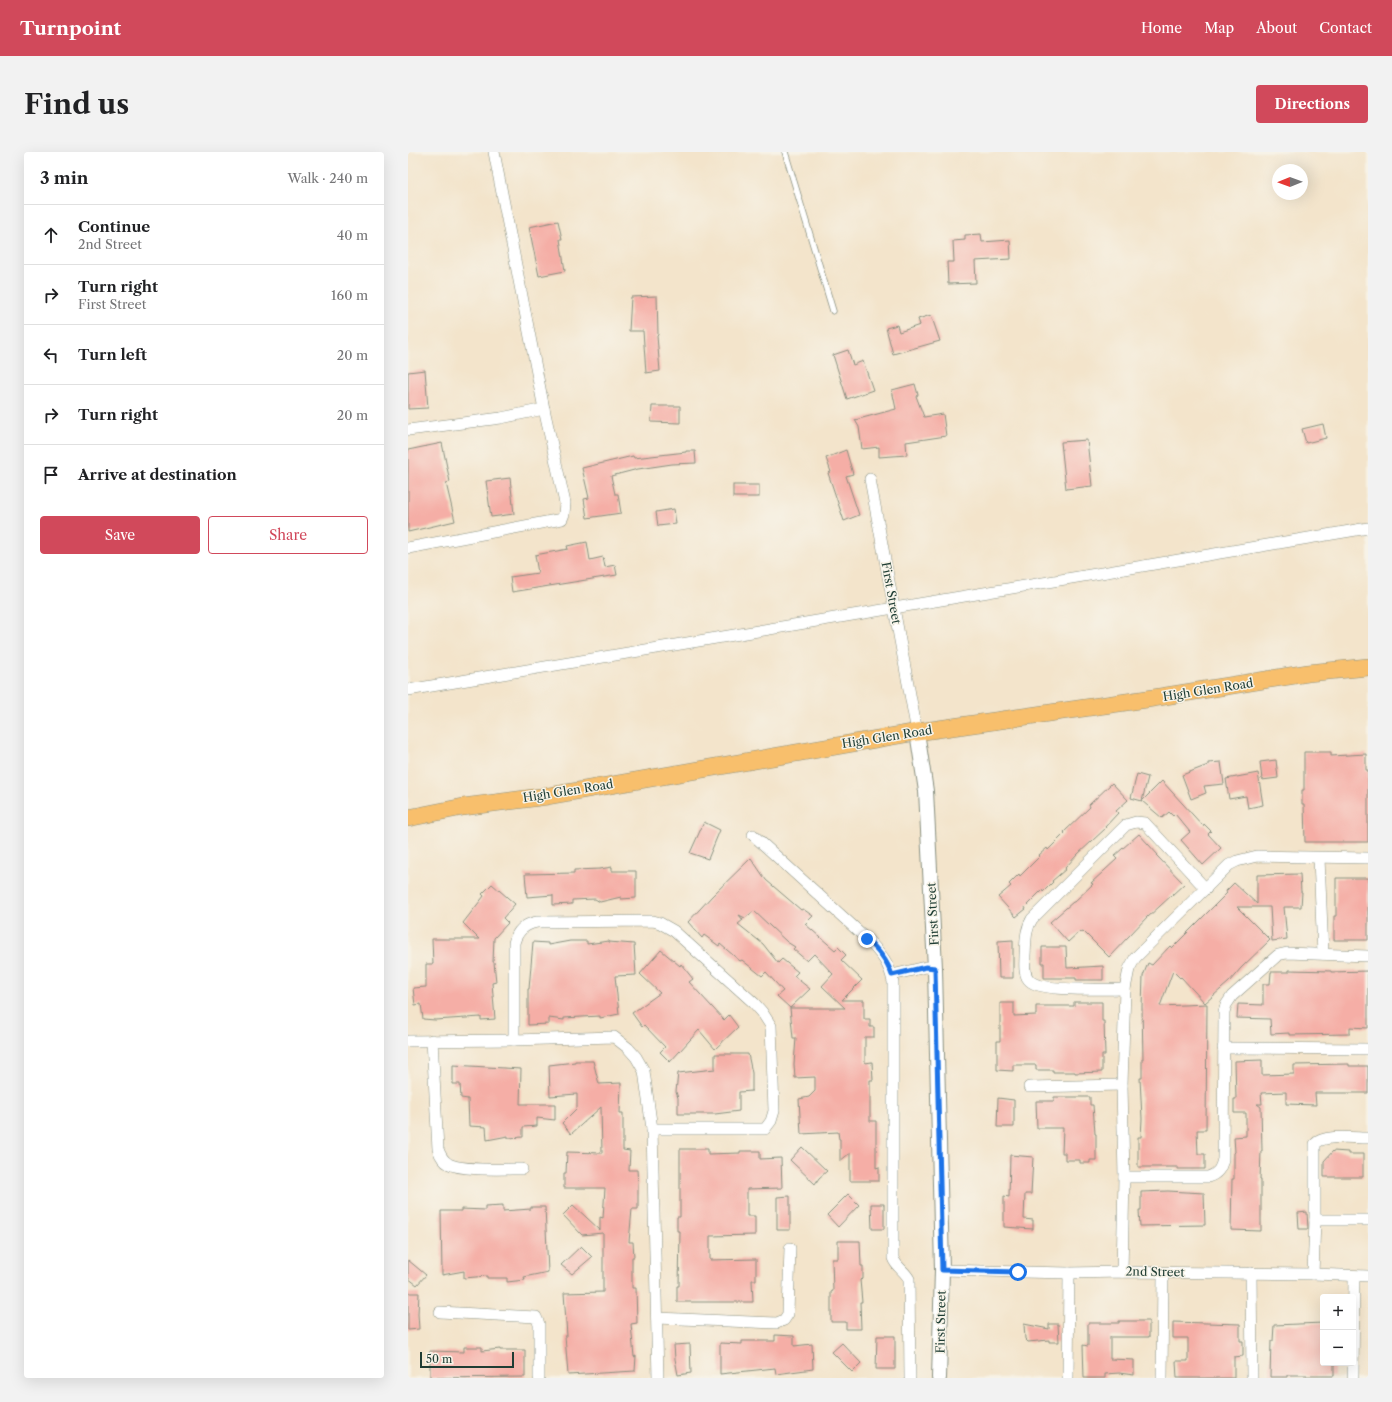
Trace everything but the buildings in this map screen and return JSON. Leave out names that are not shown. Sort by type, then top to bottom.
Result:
[{"type":"main road","name":"High Glen Road","points":[[408,818],[463,807],[548,796],[917,732],[1154,698],[1308,673],[1368,667]]},
{"type":"street","points":[[408,548],[563,518],[565,512],[565,503],[544,409],[494,152]]},
{"type":"street","points":[[408,430],[501,418],[544,409]]},
{"type":"street","name":"First Street","points":[[870,479],[917,732],[926,791],[935,968],[942,1270],[939,1378]]},
{"type":"street","points":[[408,690],[1368,528]]},
{"type":"street","points":[[1125,989],[1052,988],[1031,983],[1027,978],[1025,968],[1026,931],[1028,925],[1037,913],[1126,825],[1136,822],[1145,823],[1206,889]]},
{"type":"street","points":[[753,835],[867,939],[882,955],[889,966],[892,975],[893,1258],[896,1265],[906,1274],[908,1279],[910,1378]]},
{"type":"street","points":[[1122,1272],[1124,1177],[1122,1085],[1125,989],[1129,969],[1135,958],[1229,865],[1246,858],[1257,856],[1368,858]]},
{"type":"street","points":[[1319,858],[1323,954]]},
{"type":"street","points":[[514,1040],[514,943],[515,936],[524,926],[537,922],[652,920],[674,931],[754,1003],[768,1019],[771,1026],[774,1110],[771,1121],[765,1128],[652,1129]]},
{"type":"street","points":[[1124,1177],[1208,1177],[1218,1171],[1223,1159],[1224,1012],[1232,996],[1278,955],[1287,953],[1368,956]]},
{"type":"street","points":[[892,975],[926,967],[935,968]]},
{"type":"street","points":[[408,1041],[614,1037],[636,1057],[644,1071],[652,1129],[658,1378]]},
{"type":"street","points":[[432,1040],[438,1149],[440,1156],[448,1163],[458,1168],[522,1169]]},
{"type":"street","points":[[1223,1048],[1368,1049]]},
{"type":"street","points":[[1029,1087],[1122,1085]]},
{"type":"street","points":[[1313,1274],[1316,1220],[1315,1144],[1322,1139],[1328,1138],[1368,1138]]},
{"type":"street","points":[[1316,1220],[1368,1220]]},
{"type":"street","points":[[657,1318],[777,1323],[784,1320],[788,1314],[790,1248]]},
{"type":"street","name":"2nd Street","points":[[942,1270],[1069,1273],[1252,1273],[1368,1276]]},
{"type":"street","points":[[1068,1378],[1069,1273]]},
{"type":"street","points":[[1162,1378],[1163,1273]]},
{"type":"street","points":[[1252,1273],[1252,1378]]},
{"type":"street","points":[[1353,1378],[1354,1276]]},
{"type":"street","points":[[440,1312],[536,1318],[539,1324],[539,1378]]},
{"type":"lane","points":[[785,152],[833,312]]},
{"type":"route","points":[[867,939],[882,955],[889,966],[892,975],[926,967],[935,968],[942,1270],[1018,1272]]}]
